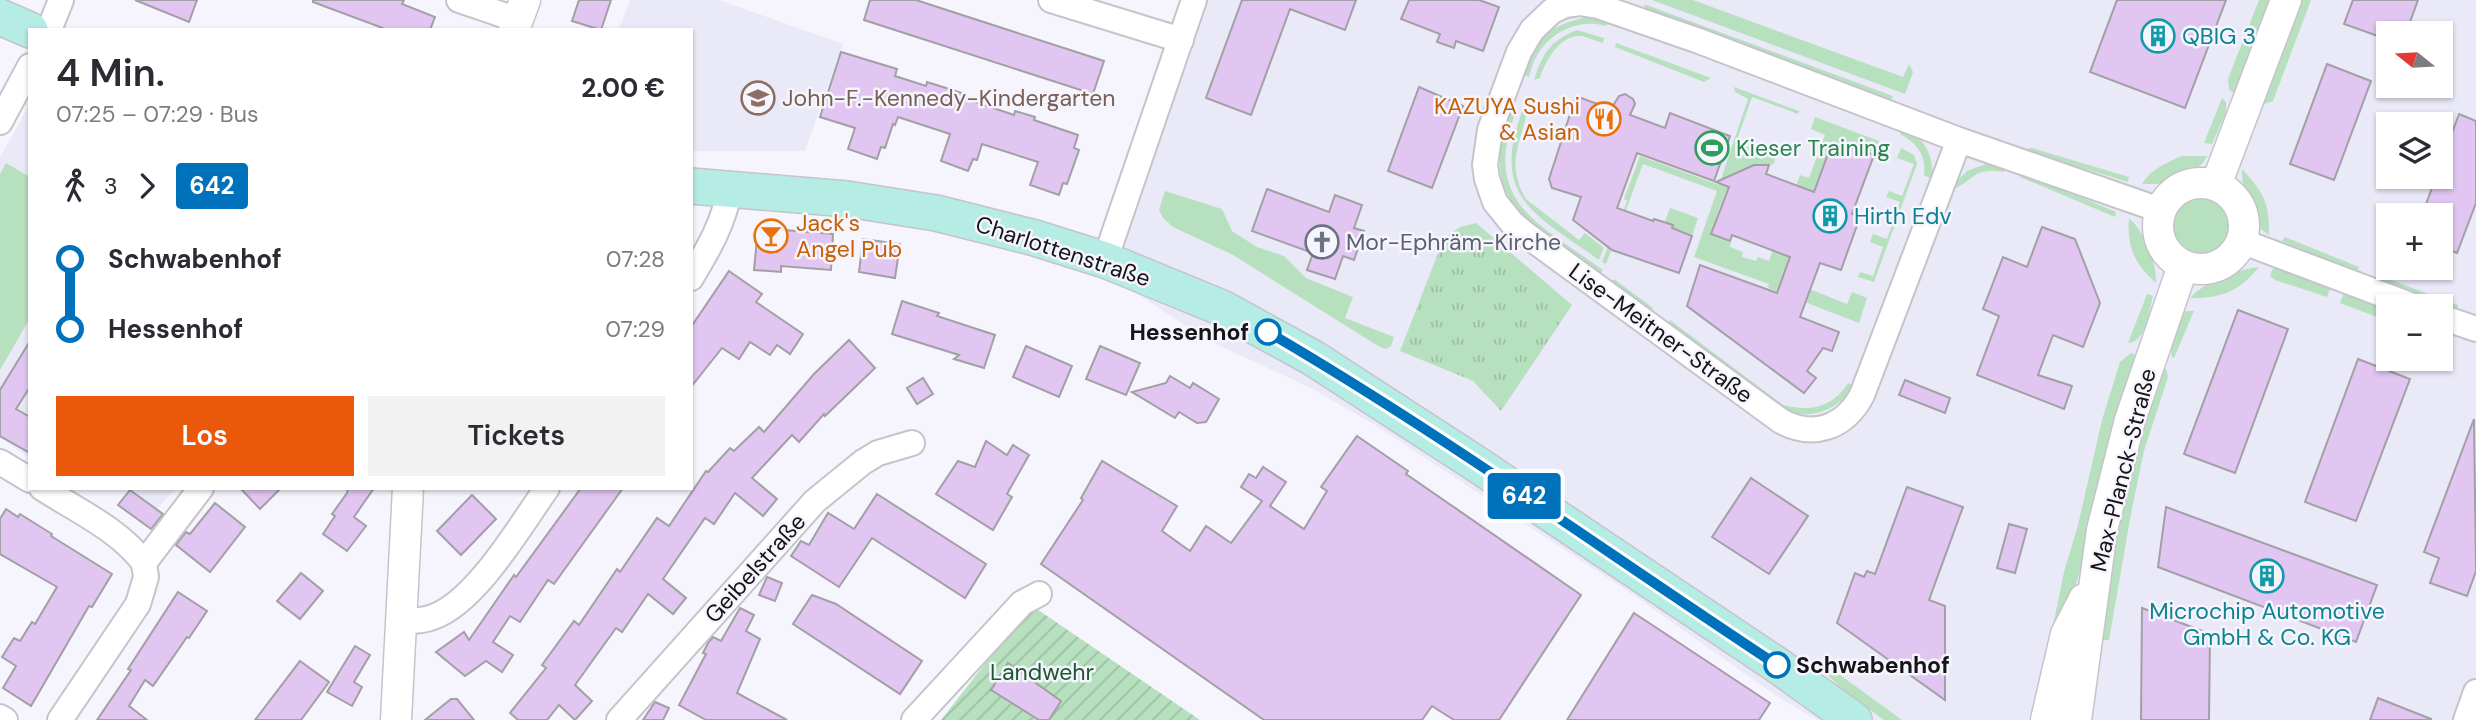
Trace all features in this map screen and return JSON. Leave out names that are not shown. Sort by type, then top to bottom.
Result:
[{"type":"main road","points":[[0,17],[28,29]]},
{"type":"main road","name":"Charlottenstraße","points":[[693,186],[847,199],[914,208],[1035,238],[1105,260],[1222,308],[1313,358],[1559,519],[1854,720]]},
{"type":"street","points":[[50,28],[61,0]]},
{"type":"street","points":[[459,0],[519,17]]},
{"type":"street","points":[[1051,0],[1181,40]]},
{"type":"street","points":[[1105,260],[1194,0]]},
{"type":"street","points":[[2216,185],[2286,0]]},
{"type":"street","name":"Lise-Meitner-Straße","points":[[1959,140],[1862,395],[1853,412],[1845,419],[1810,430],[1798,429],[1781,421],[1525,234],[1495,202],[1485,165],[1490,130],[1524,41],[1552,10],[1580,3],[1598,6],[1672,32],[1959,140],[2160,210]]},
{"type":"street","points":[[0,122],[28,70]]},
{"type":"street","points":[[2199,182],[2216,185],[2231,194],[2240,208],[2244,225],[2241,241],[2234,254],[2224,263],[2211,268],[2183,266],[2163,249],[2157,223],[2160,210],[2169,196],[2183,186],[2199,182]]},
{"type":"street","points":[[693,275],[715,238],[730,190]]},
{"type":"street","points":[[2241,241],[2381,294]]},
{"type":"street","name":"Max-Planck-Straße","points":[[2076,720],[2102,530],[2130,420],[2183,266]]},
{"type":"street","points":[[2453,321],[2476,329]]},
{"type":"street","name":"Geibelstraße","points":[[619,720],[816,500],[863,461],[878,453],[912,443]]},
{"type":"street","points":[[0,462],[28,480]]},
{"type":"street","points":[[45,490],[138,554],[144,563],[146,577],[138,604],[60,720]]},
{"type":"street","points":[[144,563],[199,490]]},
{"type":"street","points":[[396,720],[408,490]]},
{"type":"street","points":[[400,621],[432,618],[463,598],[483,577],[546,490]]},
{"type":"street","points":[[2046,720],[2066,634],[2095,580]]},
{"type":"street","points":[[914,720],[1017,608],[1030,597],[1039,594]]},
{"type":"street","points":[[2466,720],[2476,691]]},
{"type":"street","points":[[0,717],[5,720]]},
{"type":"shaded area","name":"John-F.-Kennedy-Kindergarten","points":[[630,0],[719,0],[843,44],[805,151],[693,151],[693,28],[620,28]]},
{"type":"shaded area","points":[[1181,0],[2476,0],[2476,720],[1817,720],[1778,697],[1632,594],[1375,425],[1311,388],[1207,340],[1095,266]]},
{"type":"shaded area","points":[[28,108],[28,457],[0,438],[0,157]]},
{"type":"shaded area","points":[[133,490],[174,490],[157,509]]},
{"type":"green space","points":[[1652,0],[1693,0],[1903,77],[1909,64],[1913,72],[1905,94]]},
{"type":"green space","points":[[2259,0],[2271,0],[2234,93],[2229,90],[2228,79]]},
{"type":"green space","points":[[2298,0],[2311,0],[2273,101],[2261,105]]},
{"type":"green space","points":[[1644,4],[1893,96],[1891,101],[1646,11]]},
{"type":"green space","points":[[1587,17],[1611,21],[1605,26],[1586,24],[1557,34],[1542,47],[1529,77],[1523,74],[1533,51],[1546,35],[1563,24]]},
{"type":"green space","points":[[1577,30],[1604,38],[1603,43],[1581,36],[1566,39],[1554,50],[1540,78],[1534,80],[1540,63],[1554,43]]},
{"type":"green space","points":[[1616,43],[1711,78],[1704,82],[1615,47]]},
{"type":"green space","points":[[1734,87],[1799,111],[1798,114],[1752,97],[1736,143],[1776,157],[1773,165],[1770,164],[1769,167],[1745,169],[1736,176],[1723,198],[1711,233],[1731,243],[1730,247],[1743,252],[1742,257],[1756,261],[1758,257],[1769,261],[1800,175],[1809,178],[1825,135],[1811,129],[1815,117],[1879,141],[1874,155],[1847,145],[1845,148],[1832,143],[1782,278],[1847,304],[1852,292],[1867,298],[1859,323],[1768,288],[1769,284],[1694,257],[1717,191],[1643,164],[1606,264],[1602,262],[1627,201],[1624,199],[1640,156],[1719,185],[1748,99],[1735,92]]},
{"type":"green space","points":[[2222,98],[2226,102],[2226,112],[2212,144],[2204,143]]},
{"type":"green space","points":[[1511,109],[1517,109],[1507,141],[1506,167],[1511,188],[1521,206],[1537,222],[1603,270],[1599,275],[1533,225],[1517,209],[1505,189],[1500,167],[1501,141]]},
{"type":"green space","points":[[1523,109],[1526,116],[1517,148],[1516,167],[1520,187],[1526,199],[1579,240],[1585,233],[1604,248],[1599,260],[1538,215],[1524,201],[1515,184],[1512,164],[1514,139]]},
{"type":"green space","points":[[1901,130],[1916,136],[1926,147],[1932,162],[1932,178],[1924,176],[1924,162],[1920,151],[1900,134]]},
{"type":"green space","points":[[1901,148],[1914,155],[1917,164],[1874,282],[1858,277],[1860,272],[1873,276],[1883,247],[1870,242],[1873,234],[1887,239],[1900,202],[1886,197],[1889,191],[1902,196],[1914,164],[1897,158]]},
{"type":"green space","points":[[2028,148],[2129,177],[2128,182],[2027,151]]},
{"type":"green space","points":[[2182,156],[2207,156],[2194,170],[2178,174],[2159,184],[2142,184],[2154,170]]},
{"type":"green space","points":[[6,163],[28,176],[28,321],[0,370],[0,174]]},
{"type":"green space","points":[[1986,164],[2007,167],[2003,172],[1986,171],[1976,175],[1956,188],[1955,183],[1967,171]]},
{"type":"green space","points":[[2242,169],[2264,199],[2269,235],[2258,227],[2251,203],[2243,192]]},
{"type":"green space","points":[[2019,171],[2116,212],[2115,217],[2020,177]]},
{"type":"green space","points":[[1165,191],[1222,209],[1232,231],[1257,247],[1284,256],[1306,278],[1353,297],[1345,318],[1394,337],[1391,346],[1386,349],[1378,346],[1233,255],[1173,227],[1159,210]]},
{"type":"green space","points":[[2193,197],[2205,197],[2224,210],[2229,227],[2227,239],[2216,252],[2205,257],[2193,257],[2174,244],[2169,233],[2169,221],[2182,202]]},
{"type":"green space","points":[[1670,208],[1698,218],[1692,236],[1672,228],[1673,225],[1665,222]]},
{"type":"green space","points":[[2129,218],[2140,231],[2148,248],[2156,283],[2134,254],[2129,238]]},
{"type":"green space","points":[[1476,223],[1572,305],[1501,411],[1473,381],[1400,351],[1444,238],[1460,227]]},
{"type":"green space","points":[[2285,237],[2359,267],[2357,273],[2282,241]]},
{"type":"green space","points":[[2259,267],[2229,292],[2212,297],[2190,298],[2222,277]]},
{"type":"green space","points":[[2273,268],[2331,286],[2327,297],[2275,280],[2270,276]]},
{"type":"green space","points":[[1614,279],[1653,308],[1650,313],[1610,284]]},
{"type":"green space","points":[[2376,280],[2391,280],[2429,294],[2413,294]]},
{"type":"green space","points":[[2345,291],[2376,302],[2376,317],[2340,303]]},
{"type":"green space","points":[[2147,294],[2153,296],[2146,324],[2139,337],[2128,343]]},
{"type":"green space","points":[[2184,311],[2194,311],[2174,358],[2170,344]]},
{"type":"green space","points":[[1670,320],[1783,405],[1802,408],[1820,406],[1835,398],[1848,383],[1854,386],[1840,401],[1824,411],[1805,414],[1785,411],[1667,325]]},
{"type":"green space","points":[[2131,353],[2135,354],[2106,456],[2083,562],[2035,713],[2064,572],[2078,525],[2102,420],[2120,362]]},
{"type":"green space","points":[[2162,365],[2168,377],[2144,451],[2109,640],[2103,640],[2100,625],[2123,483]]},
{"type":"green space","name":"Landwehr","points":[[1031,605],[1200,720],[941,720]]},
{"type":"green space","points":[[1825,665],[1902,720],[1884,720],[1822,670]]},
{"type":"building","points":[[135,0],[197,0],[189,22]]},
{"type":"building","points":[[404,0],[402,4],[435,17],[431,28],[383,28],[313,2]]},
{"type":"building","points":[[579,0],[611,0],[602,28],[572,21]]},
{"type":"building","points":[[870,0],[916,0],[1104,61],[1093,94],[864,20]]},
{"type":"building","points":[[1242,0],[1356,0],[1345,30],[1290,9],[1251,115],[1206,98]]},
{"type":"building","points":[[1409,0],[1479,0],[1499,7],[1483,51],[1456,41],[1454,48],[1437,42],[1440,34],[1401,19]]},
{"type":"building","name":"QBIG 3","points":[[2117,0],[2226,0],[2185,108],[2090,72]]},
{"type":"building","points":[[2353,0],[2418,0],[2410,21],[2376,21],[2376,35],[2344,24]]},
{"type":"building","points":[[841,52],[897,69],[895,76],[926,86],[927,82],[965,94],[964,98],[1014,115],[1015,111],[1035,117],[1034,120],[1078,135],[1074,148],[1079,150],[1067,184],[1063,183],[1059,195],[1030,185],[1038,162],[982,144],[977,160],[973,159],[968,171],[941,161],[950,134],[898,117],[885,148],[881,147],[877,159],[848,149],[855,128],[820,117]]},
{"type":"building","points":[[2327,64],[2371,81],[2334,180],[2290,164]]},
{"type":"building","points":[[1419,87],[1463,106],[1432,188],[1388,171]]},
{"type":"building","points":[[1625,94],[1633,99],[1635,104],[1630,115],[1665,128],[1670,113],[1730,136],[1714,181],[1637,153],[1617,208],[1673,225],[1672,228],[1692,236],[1679,273],[1612,250],[1573,220],[1581,197],[1552,188],[1549,179],[1576,96],[1611,109],[1619,96]]},
{"type":"building","points":[[2459,114],[2476,121],[2476,203],[2457,253],[2453,252],[2453,203],[2426,203],[2432,189],[2453,189],[2453,130]]},
{"type":"building","points":[[1832,143],[1874,155],[1852,214],[1860,217],[1841,270],[1820,263],[1800,317],[1839,332],[1832,351],[1823,348],[1807,371],[1816,378],[1804,393],[1687,306],[1700,265],[1777,293],[1790,257],[1732,235],[1730,241],[1711,234],[1729,187],[1716,182],[1754,165],[1769,165],[1766,174],[1814,192]]},
{"type":"building","name":"Mor-Ephräm-Kirche","points":[[1267,189],[1329,212],[1335,195],[1362,205],[1354,228],[1364,231],[1354,260],[1343,256],[1335,279],[1307,270],[1313,253],[1252,231]]},
{"type":"building","points":[[2042,227],[2075,239],[2100,303],[2083,347],[2053,335],[2038,375],[2072,386],[2064,409],[1977,375],[1999,316],[1983,309],[2003,257],[2027,267]]},
{"type":"building","points":[[758,228],[833,234],[831,270],[781,266],[781,272],[754,270]]},
{"type":"building","points":[[863,239],[900,244],[895,278],[859,272]]},
{"type":"building","points":[[729,271],[762,294],[756,302],[803,334],[790,354],[777,345],[770,355],[750,342],[739,359],[722,348],[693,384],[693,324]]},
{"type":"building","points":[[902,301],[995,335],[984,368],[954,359],[959,355],[892,334]]},
{"type":"building","points":[[2238,310],[2288,329],[2235,473],[2184,454]]},
{"type":"building","points":[[849,340],[875,368],[825,416],[824,414],[799,442],[792,435],[752,478],[777,499],[763,516],[735,493],[714,524],[705,518],[663,579],[686,598],[673,614],[648,594],[622,632],[616,628],[575,685],[592,701],[575,720],[559,705],[547,720],[518,720],[510,713],[546,668],[542,665],[574,621],[579,625],[617,569],[620,572],[657,518],[669,526],[706,471],[708,472],[730,448],[734,451],[759,427],[764,432],[814,374]]},
{"type":"building","points":[[28,344],[28,390],[16,409],[28,416],[28,452],[0,436],[0,390]]},
{"type":"building","points":[[1026,346],[1072,366],[1059,397],[1013,377]]},
{"type":"building","points":[[1100,346],[1140,363],[1126,395],[1086,379]]},
{"type":"building","points":[[2358,359],[2376,366],[2376,371],[2389,371],[2410,379],[2356,521],[2305,502]]},
{"type":"building","points":[[1170,376],[1190,388],[1193,383],[1219,399],[1206,422],[1197,423],[1179,412],[1175,418],[1132,392],[1166,383]]},
{"type":"building","points":[[923,378],[933,394],[917,404],[907,388]]},
{"type":"building","points":[[1905,380],[1950,398],[1945,413],[1899,395]]},
{"type":"building","points":[[2474,419],[2476,571],[2467,596],[2430,583],[2439,558],[2424,552]]},
{"type":"building","points":[[1357,436],[1408,471],[1406,474],[1581,595],[1499,720],[1454,720],[1432,706],[1422,720],[1264,720],[1041,564],[1083,500],[1081,498],[1102,461],[1177,506],[1162,531],[1190,551],[1206,526],[1231,543],[1262,501],[1241,487],[1249,474],[1256,478],[1263,467],[1286,482],[1270,506],[1304,529],[1327,491],[1321,487]]},
{"type":"building","points":[[986,441],[1007,455],[1013,445],[1029,455],[1007,494],[1012,497],[993,530],[936,494],[958,461],[975,467]]},
{"type":"building","points":[[1751,478],[1808,516],[1769,574],[1712,537]]},
{"type":"building","points":[[1907,487],[1963,507],[1929,600],[1945,606],[1945,700],[1837,623],[1855,573],[1864,577],[1867,571],[1875,574]]},
{"type":"building","points":[[130,490],[163,514],[151,529],[118,505]]},
{"type":"building","points":[[242,490],[279,490],[260,509]]},
{"type":"building","points":[[348,490],[373,490],[354,517],[366,526],[347,551],[323,534],[335,516],[332,514]]},
{"type":"building","points":[[580,490],[622,490],[554,584],[548,580],[520,622],[510,616],[493,642],[513,655],[502,672],[486,661],[465,676],[436,652],[464,632],[469,640],[514,575],[516,577]]},
{"type":"building","points":[[877,494],[986,564],[965,598],[872,538],[839,587],[791,556],[801,541],[809,545],[828,513],[854,529]]},
{"type":"building","points":[[472,495],[496,519],[461,555],[437,531]]},
{"type":"building","points":[[215,503],[245,527],[210,572],[176,545],[186,532],[190,534]]},
{"type":"building","name":"Microchip Automotive GmbH & Co. KG","points":[[2166,507],[2377,585],[2356,642],[2158,567]]},
{"type":"building","points":[[6,509],[18,517],[20,514],[112,574],[92,607],[89,606],[31,706],[3,688],[16,666],[2,657],[14,638],[20,641],[32,622],[35,624],[57,587],[0,554],[0,519]]},
{"type":"building","points":[[2009,524],[2027,529],[2015,573],[1997,568]]},
{"type":"building","points":[[301,573],[323,591],[300,619],[277,601]]},
{"type":"building","points":[[767,577],[782,583],[775,601],[759,595]]},
{"type":"building","points":[[178,592],[207,611],[153,686],[145,680],[129,706],[147,720],[97,720],[131,670],[128,669]]},
{"type":"building","points":[[812,595],[836,604],[922,661],[900,694],[793,624]]},
{"type":"building","points":[[740,608],[754,615],[746,631],[760,639],[737,693],[787,720],[706,720],[679,705],[706,654],[703,653],[708,643],[713,637],[721,641]]},
{"type":"building","points":[[2142,608],[2210,634],[2209,720],[2141,720]]},
{"type":"building","points":[[1634,613],[1770,703],[1759,720],[1567,720]]},
{"type":"building","points":[[355,646],[370,655],[354,682],[362,687],[352,706],[327,692]]},
{"type":"building","points":[[300,661],[329,682],[301,720],[255,720]]},
{"type":"building","points":[[1008,663],[1061,701],[1049,720],[1039,720],[991,690]]},
{"type":"building","points":[[2378,698],[2431,719],[2431,720],[2370,720]]},
{"type":"building","points":[[451,699],[457,699],[474,720],[425,720]]},
{"type":"building","points":[[655,702],[669,708],[663,720],[643,720]]},
{"type":"bus line","name":"642","points":[[1268,332],[1472,461],[1777,665]]},
{"type":"place","name":"QBIG 3","points":[[2158,36]]},
{"type":"place","name":"John-F.-Kennedy-Kindergarten","points":[[758,98]]},
{"type":"place","name":"KAZUYA Sushi & Asian","points":[[1604,119]]},
{"type":"place","name":"Kieser Training","points":[[1712,148]]},
{"type":"place","name":"Hirth Edv","points":[[1830,216]]},
{"type":"place","name":"Jack's Angel Pub","points":[[771,236]]},
{"type":"place","name":"Mor-Ephräm-Kirche","points":[[1322,242]]},
{"type":"place","name":"Hessenhof","points":[[1268,332]]},
{"type":"place","name":"Microchip Automotive GmbH & Co. KG","points":[[2267,576]]},
{"type":"place","name":"Schwabenhof","points":[[1777,665]]}]
